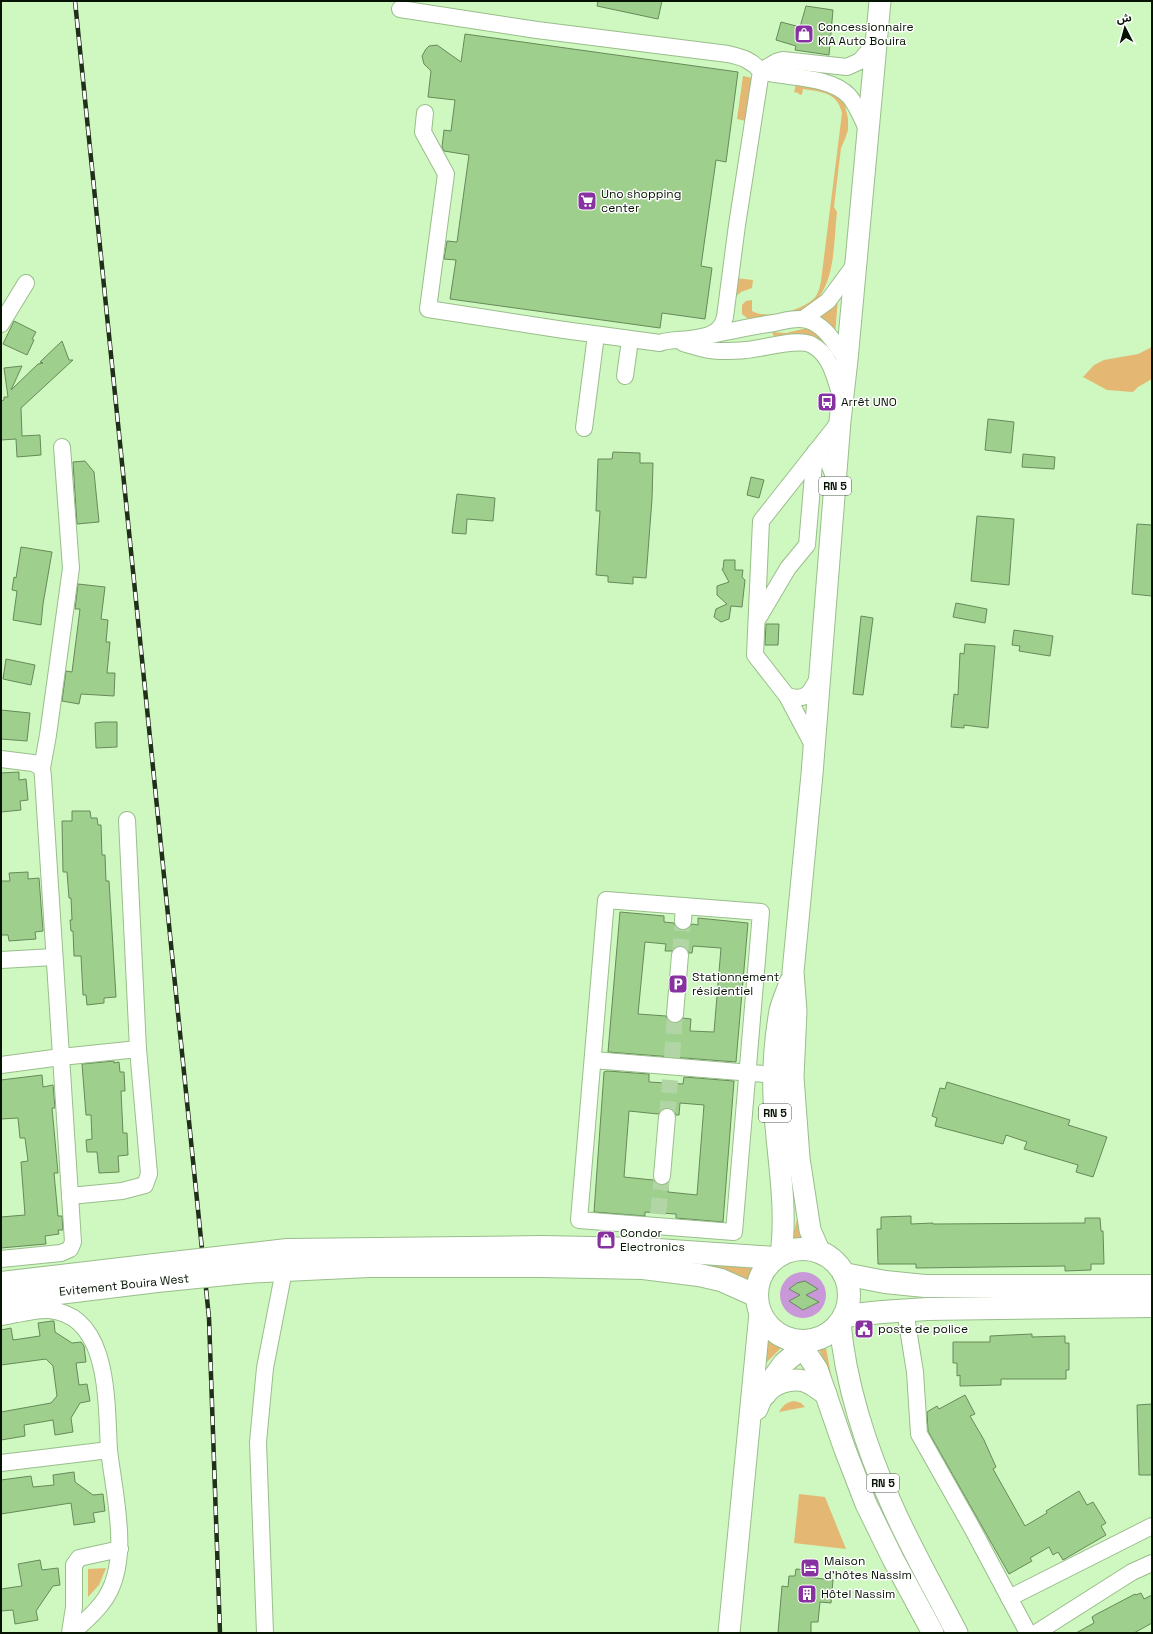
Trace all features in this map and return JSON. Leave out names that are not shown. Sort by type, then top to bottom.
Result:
[{"type":"highway","points":[[286,1260],[542,1248],[642,1249],[736,1241],[778,1257]]},
{"type":"highway","points":[[807,1249],[820,1253],[830,1258],[838,1265],[844,1274],[848,1284],[848,1306],[842,1319],[833,1331],[801,1342],[772,1329],[759,1305],[758,1285],[768,1266],[778,1257],[793,1250],[807,1249]]},
{"type":"highway","points":[[286,1260],[368,1266],[541,1266],[643,1268],[700,1275],[721,1280],[759,1305]]},
{"type":"highway","name":"Evitement Bouira West","points":[[1,1283],[156,1273],[286,1260]]},
{"type":"highway","name":"Evitement Bouira West","points":[[1,1300],[70,1291],[156,1273]]},
{"type":"highway","points":[[844,1274],[884,1282],[925,1286],[1152,1286]]},
{"type":"highway","points":[[842,1319],[905,1310],[1152,1306]]},
{"type":"main road","name":"RN 5","points":[[820,1253],[810,1230],[805,1207],[799,1158],[793,1077],[796,1011],[793,972],[814,747],[840,421],[880,1]]},
{"type":"main road","name":"RN 5","points":[[778,1257],[784,1218],[775,1110],[777,1036],[780,1010],[793,972]]},
{"type":"main road","points":[[729,1633],[759,1305]]},
{"type":"main road","name":"RN 5","points":[[842,1319],[842,1345],[849,1379],[875,1464],[891,1503],[957,1633]]},
{"type":"main road","name":"RN 5","points":[[801,1342],[817,1369],[844,1447],[866,1504],[933,1633]]},
{"type":"main road","points":[[748,1438],[765,1389],[801,1342]]},
{"type":"main road","points":[[758,1406],[767,1392],[777,1384],[786,1381],[805,1381],[826,1394]]},
{"type":"street","points":[[400,9],[537,30],[738,56],[753,62],[761,71],[834,85],[849,96],[868,131]]},
{"type":"street","points":[[761,71],[776,62],[783,60],[847,67],[860,61],[877,41]]},
{"type":"street","points":[[710,343],[724,324],[761,71]]},
{"type":"street","points":[[425,113],[423,132],[446,174],[428,309],[630,340],[660,343],[664,340],[710,343],[745,350],[798,342],[811,344],[828,360],[832,366],[842,400]]},
{"type":"street","points":[[803,319],[828,301],[856,262]]},
{"type":"street","points":[[1,324],[26,282]]},
{"type":"street","points":[[727,304],[733,319],[740,325],[749,326]]},
{"type":"street","points":[[710,343],[729,331],[749,326],[803,319],[812,322],[825,331],[847,360]]},
{"type":"street","points":[[584,428],[596,335]]},
{"type":"street","points":[[625,376],[630,340]]},
{"type":"street","points":[[814,747],[787,696],[754,655],[761,521],[840,421]]},
{"type":"street","points":[[1,1259],[61,1253],[70,1249],[73,1242],[54,957],[44,777],[42,768],[48,735],[71,568],[62,447]]},
{"type":"street","points":[[815,452],[828,461],[835,480]]},
{"type":"street","points":[[756,622],[788,568],[807,546],[815,452]]},
{"type":"street","points":[[787,696],[796,699],[804,697],[812,691],[820,675]]},
{"type":"street","points":[[1,759],[34,763],[42,768]]},
{"type":"street","points":[[70,1196],[122,1192],[145,1186],[149,1174],[138,1049],[127,820]]},
{"type":"street","points":[[606,900],[684,914],[760,912],[747,1073],[736,1241],[658,1220],[579,1220],[593,1060],[606,900]]},
{"type":"street","points":[[675,1014],[680,955]]},
{"type":"street","points":[[1,960],[54,957]]},
{"type":"street","points":[[1,1065],[138,1049]]},
{"type":"street","points":[[593,1060],[671,1068],[775,1075]]},
{"type":"street","points":[[662,1176],[667,1117]]},
{"type":"street","points":[[265,1633],[258,1442],[265,1368],[286,1260]]},
{"type":"street","points":[[68,1314],[72,1305],[70,1291]]},
{"type":"street","points":[[1,1317],[48,1310],[68,1314],[81,1323],[94,1340],[100,1360],[106,1396],[109,1450],[120,1549],[116,1576],[103,1602],[71,1633]]},
{"type":"street","points":[[905,1310],[915,1372],[919,1434],[1028,1633]]},
{"type":"street","points":[[1,1463],[109,1450]]},
{"type":"street","points":[[1009,1598],[1152,1526]]},
{"type":"street","points":[[71,1633],[74,1607],[74,1565],[78,1558],[120,1549]]},
{"type":"street","points":[[1036,1633],[1132,1572],[1152,1563]]},
{"type":"shaded area","points":[[743,76],[752,78],[746,121],[737,119]]},
{"type":"shaded area","points":[[796,84],[826,89],[841,99],[845,105],[848,119],[848,130],[841,148],[834,207],[837,212],[831,269],[827,283],[820,295],[811,305],[799,312],[751,319],[742,314],[742,305],[746,301],[752,300],[752,311],[759,314],[776,314],[786,312],[804,306],[811,301],[817,294],[821,281],[842,113],[840,106],[828,94],[803,89],[802,94],[800,95],[794,92]]},
{"type":"shaded area","points":[[736,278],[753,280],[752,288],[741,292],[733,299]]},
{"type":"shaded area","points":[[838,298],[835,335],[818,317]]},
{"type":"shaded area","points":[[807,328],[818,335],[830,352],[776,341],[772,332],[786,333]]},
{"type":"shaded area","points":[[1152,347],[1152,379],[1138,387],[1133,392],[1107,390],[1083,377],[1094,365],[1104,360],[1138,354]]},
{"type":"shaded area","points":[[798,1215],[808,1243],[791,1244]]},
{"type":"shaded area","points":[[696,1265],[753,1265],[748,1285]]},
{"type":"shaded area","points":[[808,1272],[820,1278],[825,1286],[825,1304],[820,1312],[812,1317],[798,1318],[786,1312],[781,1304],[780,1290],[786,1278],[794,1273]]},
{"type":"shaded area","points":[[770,1336],[782,1347],[763,1366],[765,1341]]},
{"type":"shaded area","points":[[823,1345],[826,1348],[832,1380],[819,1349],[820,1346]]},
{"type":"shaded area","points":[[794,1401],[801,1403],[805,1407],[779,1412],[785,1404]]},
{"type":"shaded area","points":[[799,1494],[825,1497],[846,1549],[794,1543]]},
{"type":"shaded area","points":[[106,1568],[99,1585],[88,1597],[88,1569]]},
{"type":"building","points":[[598,1],[662,1],[658,19],[597,6]]},
{"type":"building","name":"Concessionnaire KIA Auto Bouira","points":[[806,6],[833,10],[829,55],[795,50],[796,46],[776,40],[781,22],[800,27]]},
{"type":"building","name":"Uno shopping center","points":[[465,34],[738,72],[726,162],[716,160],[701,266],[712,268],[705,319],[662,313],[660,328],[450,299],[456,260],[444,259],[447,241],[457,242],[469,155],[444,151],[442,147],[444,130],[451,131],[455,100],[428,97],[431,71],[424,64],[422,56],[429,46],[437,45],[461,62]]},
{"type":"building","points":[[14,321],[36,332],[27,355],[3,344]]},
{"type":"building","points":[[62,341],[69,360],[73,360],[21,408],[22,436],[40,435],[41,455],[17,457],[16,439],[1,440],[1,401],[4,400],[4,397],[8,397],[4,368],[22,366],[11,390],[38,364],[43,363],[40,362]]},
{"type":"building","points":[[988,419],[1014,422],[1011,453],[985,450]]},
{"type":"building","points":[[613,452],[640,453],[640,463],[653,463],[646,578],[633,577],[633,584],[608,582],[608,576],[596,575],[600,511],[596,511],[598,459],[612,459]]},
{"type":"building","points":[[1023,454],[1055,457],[1054,469],[1022,467]]},
{"type":"building","points":[[85,461],[94,472],[99,522],[77,524],[73,462]]},
{"type":"building","points":[[751,477],[764,480],[759,498],[747,495]]},
{"type":"building","points":[[457,494],[495,498],[493,521],[467,519],[466,534],[452,533]]},
{"type":"building","points":[[977,516],[1014,519],[1009,585],[971,581]]},
{"type":"building","points":[[1137,524],[1152,525],[1152,596],[1132,594]]},
{"type":"building","points":[[21,547],[52,552],[41,625],[13,620],[17,591],[12,590],[14,577],[16,578]]},
{"type":"building","points":[[724,560],[735,560],[735,570],[743,570],[742,577],[745,580],[742,607],[731,606],[729,619],[721,622],[714,617],[716,609],[727,604],[717,595],[717,586],[729,582],[722,569]]},
{"type":"building","points":[[78,584],[105,587],[101,619],[108,620],[106,642],[110,642],[107,673],[115,673],[114,696],[81,694],[79,704],[62,701],[66,671],[72,672],[80,609],[75,609]]},
{"type":"building","points":[[956,603],[987,609],[985,623],[953,617]]},
{"type":"building","points":[[861,616],[873,618],[863,695],[853,694]]},
{"type":"building","points":[[766,624],[779,624],[778,645],[765,645]]},
{"type":"building","points":[[1014,630],[1053,636],[1050,656],[1019,651],[1020,646],[1012,645]]},
{"type":"building","points":[[965,644],[995,646],[988,728],[964,725],[964,728],[951,727],[954,694],[958,695],[960,653],[964,654]]},
{"type":"building","points":[[6,659],[35,665],[31,685],[3,679]]},
{"type":"building","points":[[1,710],[30,713],[27,741],[1,739]]},
{"type":"building","points":[[117,722],[117,747],[96,748],[95,723]]},
{"type":"building","points":[[19,772],[19,780],[26,779],[28,800],[20,801],[21,810],[1,812],[1,773]]},
{"type":"building","points":[[72,811],[90,811],[91,818],[97,818],[98,825],[101,825],[102,855],[105,855],[106,881],[109,881],[116,997],[104,998],[104,1003],[87,1005],[86,995],[83,995],[81,956],[74,956],[73,931],[71,931],[70,920],[72,920],[71,898],[69,898],[67,872],[63,872],[62,821],[72,821]]},
{"type":"building","points":[[28,872],[28,879],[39,878],[43,931],[35,932],[36,939],[9,941],[8,935],[1,935],[1,881],[10,881],[9,873]]},
{"type":"building","points":[[620,912],[664,916],[664,922],[674,923],[677,929],[682,930],[688,929],[692,924],[698,925],[698,918],[748,923],[736,1062],[608,1052]],"holes":[[[645,942],[666,944],[665,951],[672,951],[676,947],[681,946],[686,947],[689,953],[692,953],[693,946],[721,948],[714,1032],[690,1031],[691,1019],[683,1018],[679,1022],[675,1023],[669,1022],[666,1016],[638,1014]]]},
{"type":"building","points":[[114,1061],[114,1063],[119,1062],[120,1072],[124,1072],[125,1091],[121,1091],[123,1133],[127,1133],[128,1155],[118,1156],[119,1172],[99,1173],[97,1152],[87,1152],[86,1140],[92,1139],[91,1115],[86,1115],[82,1064]]},
{"type":"building","points":[[604,1072],[649,1074],[649,1082],[683,1084],[684,1077],[734,1081],[723,1222],[676,1218],[676,1214],[645,1212],[645,1216],[594,1212]],"holes":[[[680,1103],[704,1105],[697,1195],[668,1192],[668,1183],[661,1185],[656,1184],[653,1180],[624,1177],[629,1111],[658,1114],[663,1109],[667,1108],[673,1109],[676,1115],[679,1115]]]},
{"type":"building","points":[[42,1075],[43,1087],[53,1085],[55,1108],[52,1108],[58,1173],[54,1173],[58,1216],[62,1216],[63,1230],[58,1230],[59,1234],[45,1236],[46,1244],[1,1248],[1,1217],[25,1215],[21,1162],[28,1161],[25,1138],[20,1138],[18,1118],[1,1119],[1,1080]]},
{"type":"building","points":[[947,1082],[1070,1120],[1068,1125],[1107,1137],[1093,1177],[1076,1172],[1078,1165],[1024,1149],[1027,1142],[1006,1135],[1003,1144],[935,1126],[937,1118],[932,1116],[940,1088],[945,1089]]},
{"type":"building","points":[[911,1216],[911,1224],[1085,1223],[1085,1218],[1100,1218],[1101,1231],[1103,1231],[1104,1264],[1091,1264],[1091,1270],[1065,1271],[1065,1266],[916,1268],[916,1264],[878,1264],[877,1229],[881,1229],[881,1217]]},
{"type":"building","points":[[805,1281],[818,1289],[806,1295],[819,1302],[803,1310],[789,1301],[800,1295],[789,1289],[797,1283]]},
{"type":"building","points":[[54,1321],[55,1332],[72,1343],[81,1342],[84,1346],[86,1362],[76,1363],[79,1385],[87,1384],[90,1401],[80,1403],[71,1418],[73,1432],[55,1435],[53,1420],[24,1425],[25,1436],[1,1440],[1,1412],[51,1403],[57,1396],[53,1366],[46,1359],[1,1365],[1,1330],[11,1328],[13,1340],[40,1336],[38,1323]]},
{"type":"building","points":[[1032,1334],[1032,1337],[1065,1336],[1065,1343],[1069,1343],[1069,1370],[1066,1370],[1066,1379],[1001,1379],[1001,1385],[960,1386],[960,1375],[957,1376],[957,1363],[953,1363],[953,1342],[990,1342],[990,1336]]},
{"type":"building","points":[[965,1395],[975,1414],[970,1416],[984,1440],[996,1467],[993,1469],[1025,1526],[1079,1491],[1087,1505],[1093,1502],[1106,1523],[1101,1526],[1106,1535],[1063,1560],[1058,1552],[1053,1555],[1049,1547],[1030,1558],[1032,1561],[1009,1574],[928,1431],[927,1412],[937,1406],[939,1409]]},
{"type":"building","points":[[1152,1404],[1152,1475],[1139,1475],[1137,1405]]},
{"type":"building","points":[[74,1472],[75,1482],[93,1495],[103,1494],[105,1511],[93,1513],[95,1522],[74,1525],[71,1503],[1,1514],[1,1480],[31,1476],[33,1487],[54,1485],[53,1475]]},
{"type":"building","points":[[40,1560],[42,1570],[58,1568],[60,1585],[53,1586],[36,1611],[38,1620],[15,1624],[13,1610],[1,1611],[1,1589],[22,1586],[18,1564]]},
{"type":"building","name":"Hôtel Nassim","points":[[796,1569],[807,1570],[806,1577],[833,1580],[831,1603],[820,1602],[818,1622],[811,1622],[811,1633],[778,1633],[782,1586],[788,1587],[789,1576],[795,1576]]},
{"type":"building","points":[[1141,1593],[1144,1599],[1152,1595],[1152,1623],[1134,1633],[1076,1633],[1094,1623],[1092,1617],[1095,1615],[1135,1594]]},
{"type":"tunnel","points":[[680,955],[683,921]]},
{"type":"tunnel","points":[[672,1058],[675,1014]]},
{"type":"tunnel","points":[[667,1117],[670,1080]]},
{"type":"tunnel","points":[[658,1214],[662,1176]]},
{"type":"railway","points":[[75,1],[209,1318],[220,1633]]},
{"type":"place","name":"Concessionnaire KIA Auto Bouira","points":[[804,34]]},
{"type":"place","name":"Uno shopping center","points":[[587,201]]},
{"type":"place","name":"Arrêt UNO","points":[[827,402]]},
{"type":"place","name":"Stationnement résidentiel","points":[[678,984]]},
{"type":"place","name":"Condor Electronics","points":[[606,1240]]},
{"type":"place","name":"poste de police","points":[[864,1329]]},
{"type":"place","name":"Maison d'hôtes Nassim","points":[[810,1568]]},
{"type":"place","name":"Hôtel Nassim","points":[[807,1594]]}]
